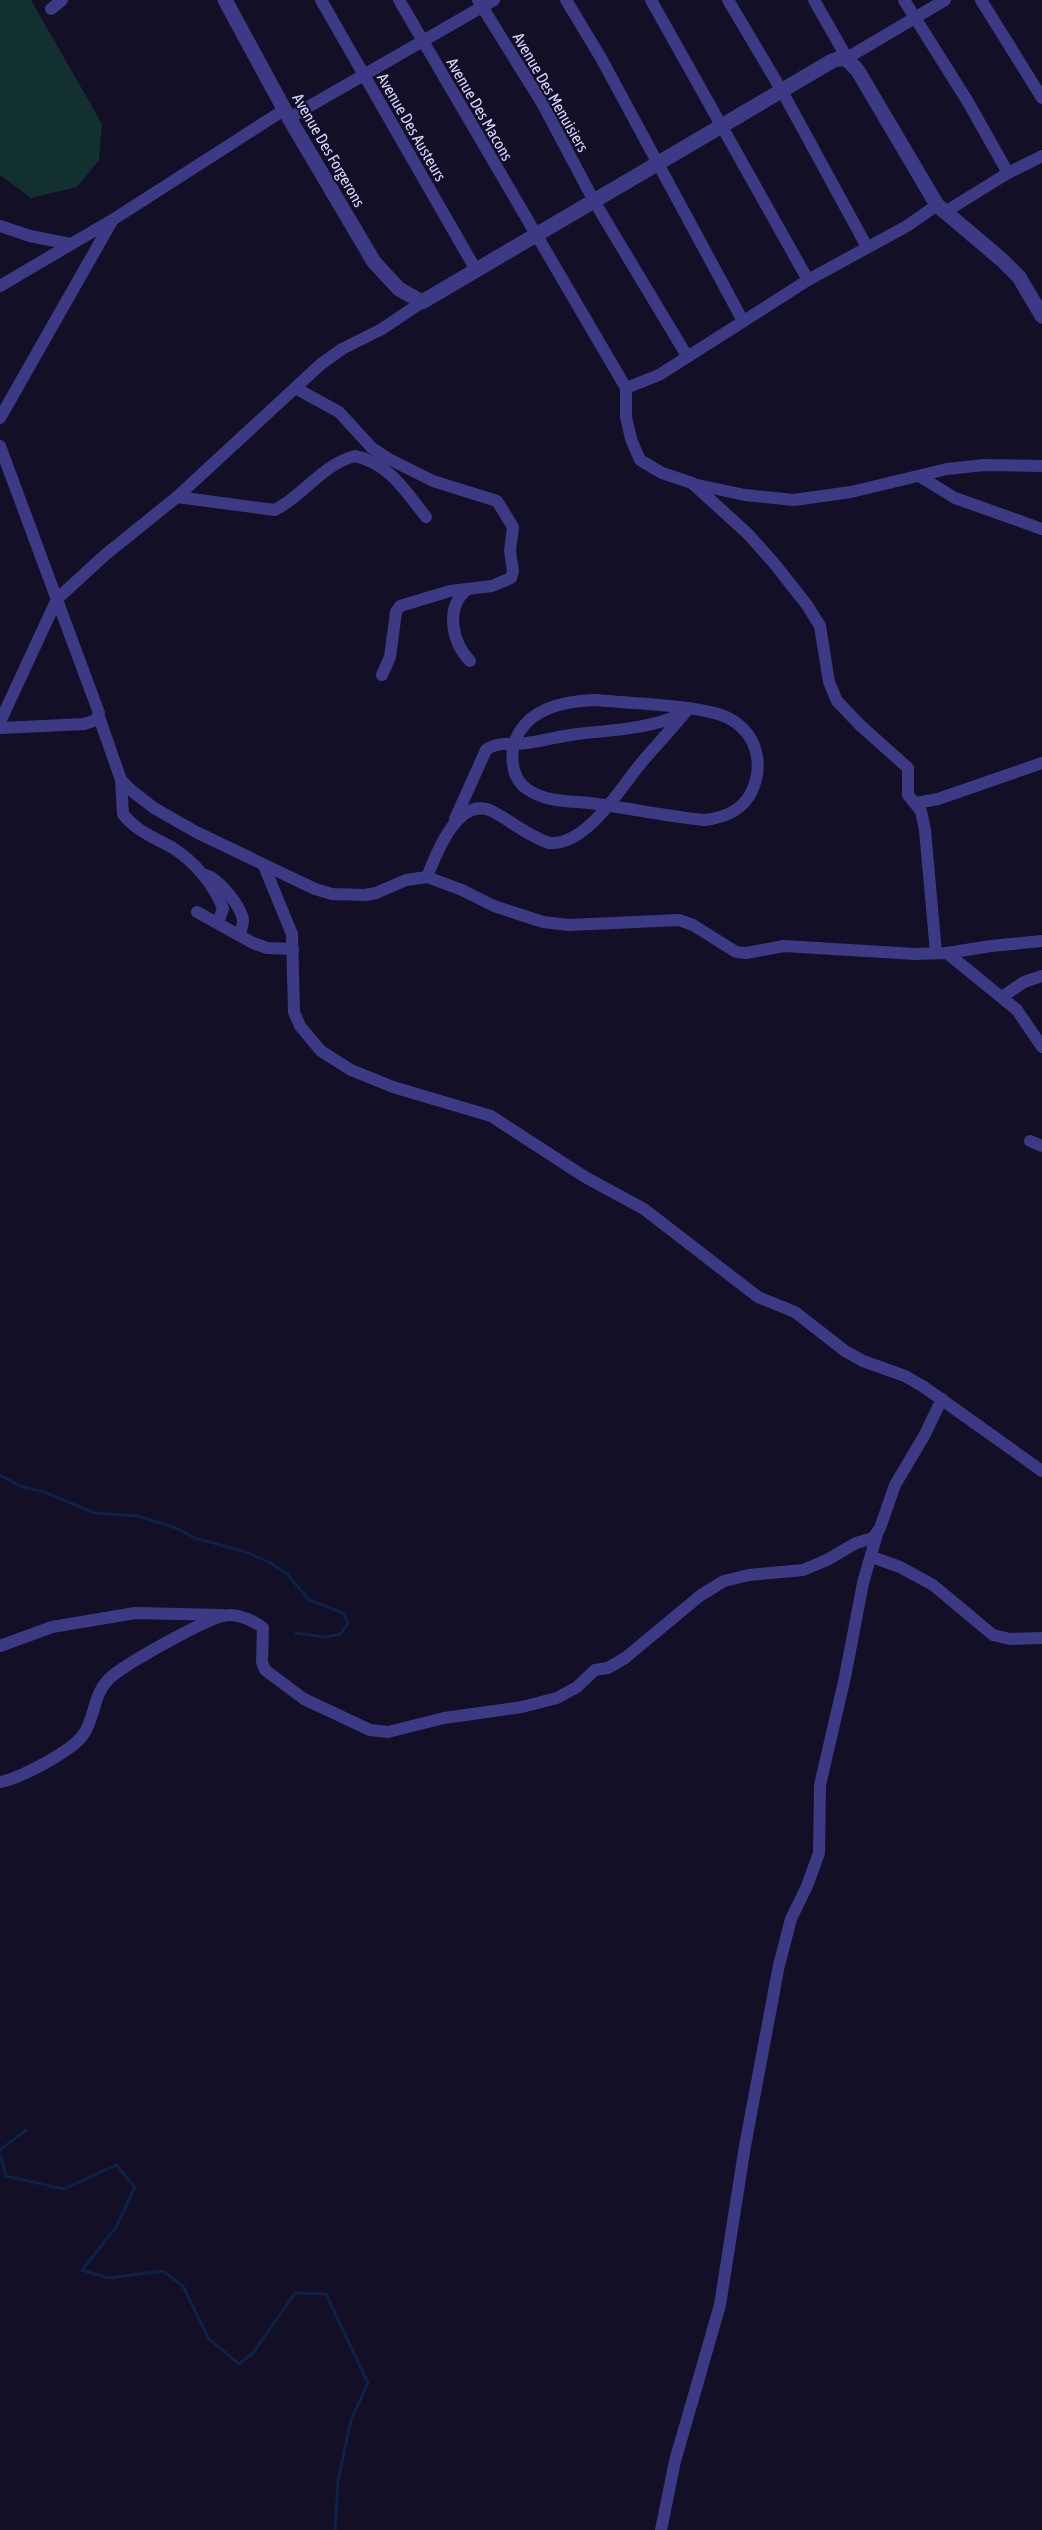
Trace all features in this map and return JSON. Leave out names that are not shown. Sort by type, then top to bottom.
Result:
[{"type":"street","points":[[51,9],[62,0]]},
{"type":"street","name":"Avenue Des Forgerons","points":[[225,0],[286,114],[374,262],[399,289],[422,302]]},
{"type":"street","name":"Avenue Des Austeurs","points":[[321,0],[476,270]]},
{"type":"street","name":"Avenue Des Macons","points":[[399,0],[626,388]]},
{"type":"street","points":[[0,286],[286,114],[422,42],[480,4],[494,0]]},
{"type":"street","points":[[566,0],[658,162],[743,321]]},
{"type":"street","points":[[651,0],[808,280]]},
{"type":"street","points":[[728,0],[782,91],[867,247]]},
{"type":"street","points":[[814,0],[847,58],[858,71],[941,208],[1019,277],[1042,316]]},
{"type":"street","points":[[904,0],[968,102],[1008,173]]},
{"type":"street","points":[[0,722],[57,599],[105,555],[177,497],[333,355],[382,329],[422,302],[832,61],[847,58],[945,0]]},
{"type":"street","points":[[981,0],[1042,98]]},
{"type":"street","name":"Avenue Des Menuisiers","points":[[480,4],[542,103],[594,201],[687,356]]},
{"type":"street","points":[[1042,156],[867,247],[808,280],[659,375],[626,388],[626,417],[631,439],[640,460],[662,473],[692,483],[745,495],[794,500],[850,492],[919,476],[984,465],[1042,466]]},
{"type":"street","points":[[0,418],[114,219]]},
{"type":"street","points":[[0,226],[30,236],[70,244]]},
{"type":"street","points":[[297,389],[339,412],[372,448],[387,458],[433,481],[490,497],[502,507],[513,527],[510,551],[513,575],[506,582],[405,603],[398,609],[390,657],[382,675]]},
{"type":"street","points":[[0,446],[97,705],[121,780],[122,807],[127,819],[144,833],[181,854],[202,874],[224,908],[218,923]]},
{"type":"street","points":[[177,497],[275,510],[336,464],[356,456],[374,461],[394,477],[426,517]]},
{"type":"street","points":[[919,476],[955,498],[1042,529]]},
{"type":"street","points":[[692,483],[748,534],[807,605],[820,626],[829,682],[837,701],[861,726],[903,762],[909,776],[908,795],[921,810],[925,830],[941,953],[1017,1010],[1042,1047]]},
{"type":"street","points":[[466,590],[459,596],[455,607],[454,622],[458,647],[470,661]]},
{"type":"street","points":[[594,700],[688,709],[730,719],[748,736],[759,760],[755,783],[747,801],[716,819],[546,798],[527,789],[515,774],[512,752],[522,728],[530,720],[563,703],[594,700]]},
{"type":"street","points":[[452,828],[486,750],[493,745],[514,745],[576,734],[635,728],[671,719],[688,709]]},
{"type":"street","points":[[427,877],[443,840],[469,810],[480,808],[489,810],[542,840],[558,843],[579,833],[608,806],[688,709]]},
{"type":"street","points":[[0,728],[84,724],[92,723],[99,717]]},
{"type":"street","points":[[916,803],[938,799],[1040,766]]},
{"type":"street","points":[[121,780],[154,808],[264,866],[315,889],[332,894],[376,893],[406,880],[427,877],[462,890],[494,906],[543,922],[569,925],[679,920],[693,925],[736,952],[746,953],[784,946],[882,953],[941,953],[1042,941]]},
{"type":"street","points":[[264,866],[292,934],[294,1012],[310,1041],[334,1060],[351,1070],[393,1087],[491,1116],[585,1177],[644,1209],[758,1297],[795,1312],[844,1352],[906,1376],[1042,1471]]},
{"type":"street","points":[[202,874],[218,882],[242,915],[243,924],[239,935]]},
{"type":"street","points":[[197,912],[267,948],[293,949]]},
{"type":"street","points":[[1002,997],[1024,982],[1042,976]]},
{"type":"street","points":[[1030,1141],[1042,1146]]},
{"type":"street","points":[[661,2530],[675,2461],[720,2305],[745,2146],[781,1954],[791,1919],[807,1886],[819,1853],[820,1785],[847,1668],[863,1583],[877,1534],[895,1485],[924,1436],[942,1399]]},
{"type":"street","points":[[0,1647],[52,1627],[135,1614],[228,1615],[253,1622],[263,1628],[263,1667],[304,1700],[370,1730],[388,1732],[444,1718],[522,1707],[562,1696],[577,1687],[589,1674],[608,1668],[625,1658],[701,1595],[724,1581],[749,1575],[803,1570],[827,1560],[856,1543],[873,1538],[877,1534]]},
{"type":"street","points":[[872,1557],[900,1567],[933,1585],[993,1635],[1010,1638],[1042,1638]]},
{"type":"street","points":[[0,1782],[34,1769],[79,1739],[84,1734],[93,1705],[102,1687],[121,1670],[203,1625],[228,1615]]},
{"type":"green space","points":[[0,0],[31,0],[102,124],[99,160],[77,187],[31,198],[0,175]]},
{"type":"waterway","points":[[0,1475],[22,1487],[44,1492],[95,1513],[138,1516],[176,1528],[195,1538],[246,1552],[271,1563],[287,1574],[309,1600],[343,1613],[348,1623],[341,1634],[325,1637],[296,1633]]},
{"type":"waterway","points":[[0,2150],[26,2130]]},
{"type":"waterway","points":[[0,2155],[6,2176],[64,2189],[116,2165],[135,2187],[116,2227],[82,2270],[108,2278],[163,2271],[183,2286],[209,2339],[239,2364],[253,2353],[295,2293],[326,2294],[368,2383],[351,2420],[338,2481],[335,2530]]}]
